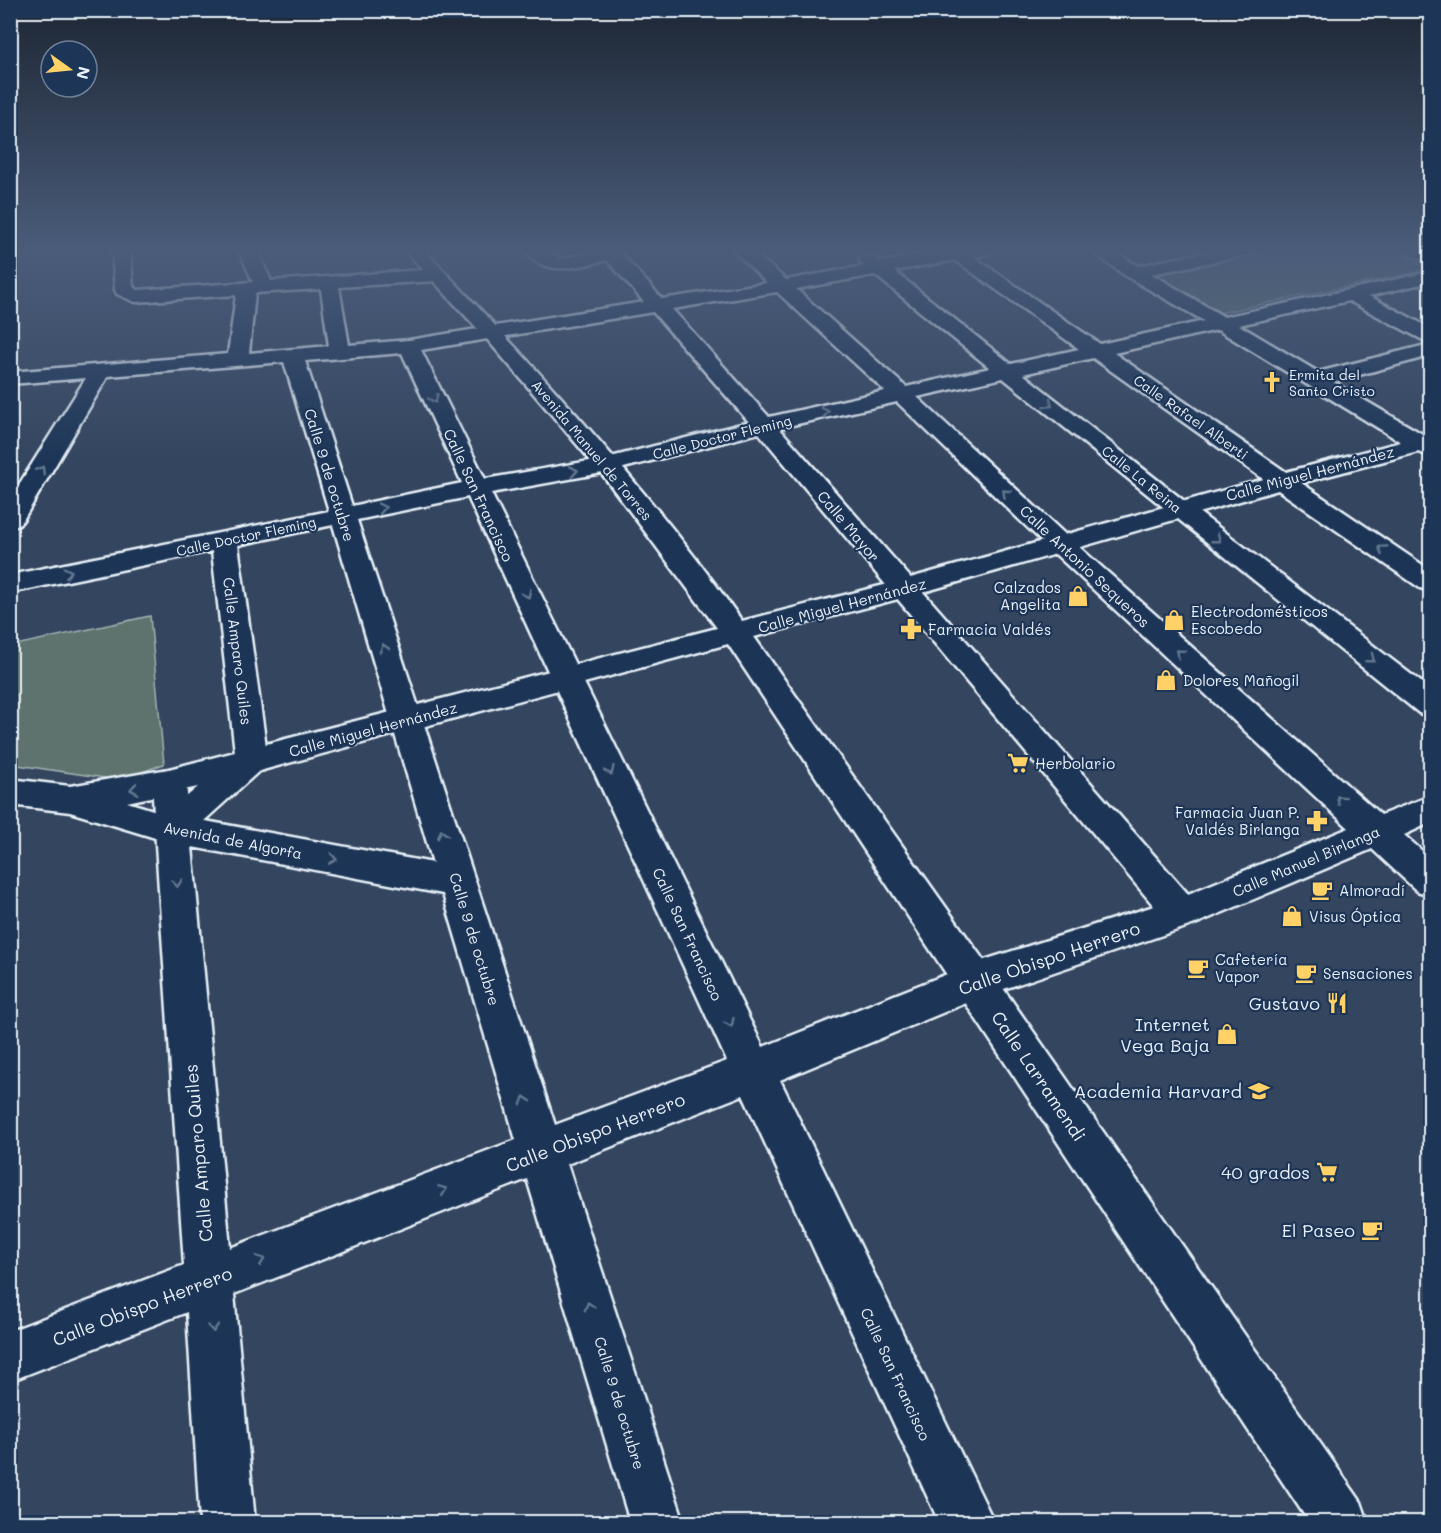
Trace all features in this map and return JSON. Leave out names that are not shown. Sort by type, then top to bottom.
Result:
[{"type":"street","points":[[238,360],[248,322]]},
{"type":"street","points":[[335,322],[340,352]]},
{"type":"street","name":"Avenida Manuel de Torres","points":[[481,322],[608,465],[712,599],[734,632]]},
{"type":"street","points":[[16,379],[101,370],[409,346],[567,322]]},
{"type":"street","name":"Calle Mayor","points":[[674,322],[1182,913]]},
{"type":"street","name":"Calle Antonio Sequeros","points":[[820,322],[1060,544],[1375,831],[1431,879]]},
{"type":"street","name":"Calle La Reina","points":[[946,322],[1179,509],[1431,705]]},
{"type":"street","name":"Calle Rafael Alberti","points":[[1054,322],[1431,582]]},
{"type":"street","name":"Calle Doctor Fleming","points":[[10,584],[476,488],[608,465],[764,425],[903,396],[1226,322]]},
{"type":"street","points":[[1403,322],[1431,336]]},
{"type":"street","points":[[1219,323],[1427,445]]},
{"type":"street","name":"Calle San Francisco","points":[[409,346],[967,1522]]},
{"type":"street","points":[[1314,380],[1431,350]]},
{"type":"street","name":"Calle 9 de octubre","points":[[293,356],[657,1522]]},
{"type":"street","points":[[10,520],[101,370]]},
{"type":"street","name":"Calle Miguel Hernández","points":[[70,800],[169,782],[252,761],[903,589],[1179,509],[1427,445]]},
{"type":"street","name":"Calle Amparo Quiles","points":[[224,540],[252,761]]},
{"type":"street","name":"Calle Larramendi","points":[[734,632],[975,981],[1341,1522]]},
{"type":"street","name":"Calle Miguel Hernández","points":[[172,829],[252,761]]},
{"type":"street","name":"Calle Amparo Quiles","points":[[169,782],[228,1522]]},
{"type":"street","name":"Avenida de Algorfa","points":[[10,792],[70,800],[172,829],[457,882]]},
{"type":"street","name":"Calle Manuel Birlanga","points":[[1182,913],[1431,809]]},
{"type":"street","name":"Calle Obispo Herrero","points":[[10,1356],[753,1071],[975,981],[1182,913]]},
{"type":"green space","points":[[150,616],[164,764],[136,774],[112,779],[11,764],[11,646]]},
{"type":"place","name":"Ermita del Santo Cristo","points":[[1272,382]]},
{"type":"place","name":"Calzados Angelita","points":[[1078,596]]},
{"type":"place","name":"Electrodomésticos Escobedo","points":[[1174,620]]},
{"type":"place","name":"Farmacia Valdés","points":[[911,629]]},
{"type":"place","name":"Dolores Mañogil","points":[[1166,680]]},
{"type":"place","name":"Herbolario","points":[[1018,763]]},
{"type":"place","name":"Farmacia Juan P. Valdés Birlanga","points":[[1317,821]]},
{"type":"place","name":"Almoradí","points":[[1322,890]]},
{"type":"place","name":"Visus Óptica","points":[[1292,916]]},
{"type":"place","name":"Cafetería Vapor","points":[[1198,968]]},
{"type":"place","name":"Sensaciones","points":[[1306,973]]},
{"type":"place","name":"Gustavo","points":[[1337,1003]]},
{"type":"place","name":"Internet Vega Baja","points":[[1227,1034]]},
{"type":"place","name":"Academia Harvard","points":[[1259,1091]]},
{"type":"place","name":"40 grados","points":[[1327,1172]]},
{"type":"place","name":"El Paseo","points":[[1372,1230]]}]
